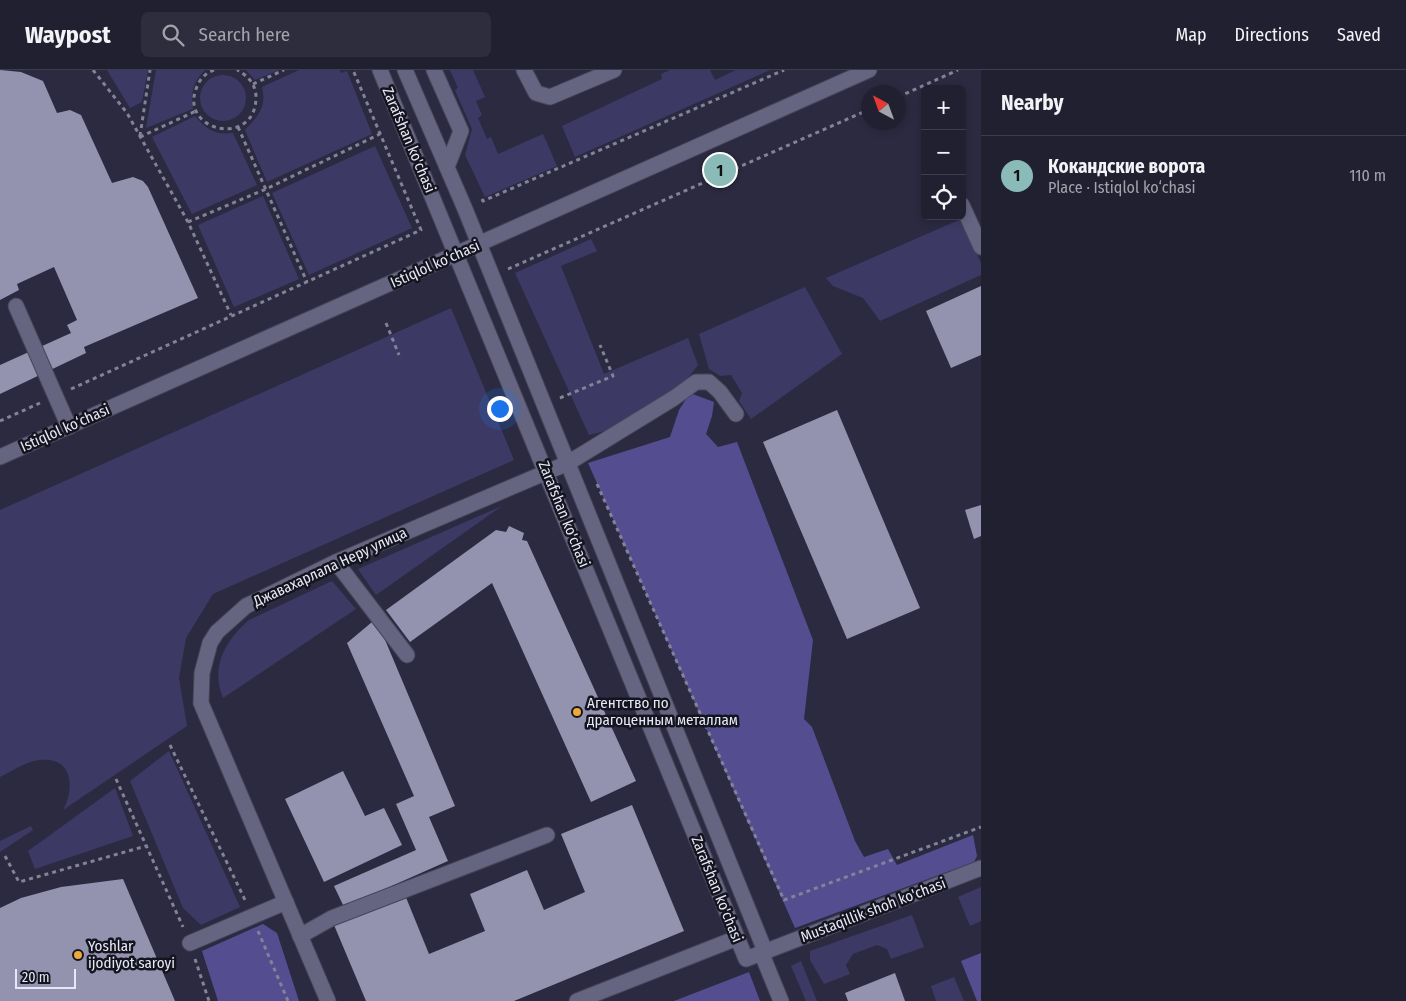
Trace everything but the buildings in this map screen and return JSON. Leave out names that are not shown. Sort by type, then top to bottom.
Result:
[{"type":"street","name":"Zarafshan ko'chasi","points":[[380,70],[746,959]]},
{"type":"street","name":"Zarafshan ko'chasi","points":[[405,70],[447,167],[568,463],[781,1001]]},
{"type":"street","points":[[434,70],[461,131],[447,167]]},
{"type":"street","points":[[524,70],[536,93],[550,97],[614,70]]},
{"type":"street","name":"Istiqlol ko‘chasi","points":[[0,457],[869,70]]},
{"type":"street","points":[[966,214],[981,247]]},
{"type":"street","points":[[16,306],[69,427]]},
{"type":"street","name":"Джавахарлала Неру улица","points":[[328,1001],[201,703],[202,673],[205,656],[217,632],[246,606],[336,562],[568,463],[674,398],[696,382],[709,382],[720,392],[736,414]]},
{"type":"street","points":[[336,562],[407,655]]},
{"type":"street","points":[[300,936],[332,918],[548,835]]},
{"type":"street","name":"Mustaqillik shoh ko'chasi","points":[[746,959],[981,868]]},
{"type":"street","points":[[190,942],[286,902]]},
{"type":"street","points":[[577,1001],[737,938]]},
{"type":"path","points":[[93,70],[127,113],[188,222],[230,315]]},
{"type":"path","points":[[140,137],[150,70]]},
{"type":"path","points":[[211,70],[203,77],[194,93],[196,111],[209,126],[218,129],[238,127],[252,113],[256,94],[253,84],[247,76],[237,70]]},
{"type":"path","points":[[253,84],[284,70]]},
{"type":"path","points":[[0,421],[230,315],[421,230],[353,70]]},
{"type":"path","points":[[483,201],[784,70]]},
{"type":"path","points":[[906,93],[958,70]]},
{"type":"path","points":[[140,137],[196,111]]},
{"type":"path","points":[[511,279],[507,270],[861,113]]},
{"type":"path","points":[[238,127],[307,282]]},
{"type":"path","points":[[188,222],[266,189],[380,134]]},
{"type":"path","points":[[386,323],[399,355]]},
{"type":"path","points":[[560,398],[613,376],[600,345]]},
{"type":"path","points":[[556,389],[564,406]]},
{"type":"path","points":[[596,481],[784,900],[981,827]]},
{"type":"path","points":[[170,745],[252,916],[288,1001]]},
{"type":"path","points":[[116,780],[190,942],[209,1001]]},
{"type":"path","points":[[5,856],[19,882],[146,846]]},
{"type":"shaded area","points":[[107,70],[148,70],[142,102],[130,108]]},
{"type":"shaded area","points":[[156,70],[205,70],[194,88],[192,97],[193,109],[146,128]]},
{"type":"shaded area","points":[[246,70],[279,70],[255,80]]},
{"type":"shaded area","points":[[299,70],[340,70],[341,73],[347,71],[372,134],[267,182],[245,130],[257,116],[262,106],[262,87]]},
{"type":"shaded area","points":[[450,70],[473,70],[485,97],[476,101],[482,115],[478,118],[487,139],[491,137],[498,154],[543,134],[557,166],[485,197],[465,155],[472,129],[455,90],[458,88]]},
{"type":"shaded area","points":[[670,70],[710,70],[715,80],[736,70],[770,70],[575,157],[562,126],[662,79],[661,74]]},
{"type":"shaded area","points":[[228,75],[240,81],[245,89],[245,107],[240,115],[232,120],[218,121],[206,115],[201,107],[200,93],[206,81],[214,76]]},
{"type":"shaded area","points":[[195,116],[203,125],[216,132],[233,133],[257,185],[192,214],[152,137]]},
{"type":"shaded area","points":[[375,146],[412,228],[309,275],[272,193]]},
{"type":"shaded area","points":[[263,196],[299,279],[234,307],[198,225]]},
{"type":"shaded area","points":[[959,220],[961,220],[981,263],[981,275],[880,321],[863,298],[833,286],[826,278]]},
{"type":"shaded area","points":[[591,239],[597,251],[561,266],[604,374],[688,338],[698,365],[688,378],[662,401],[639,411],[613,429],[589,435],[515,273]]},
{"type":"shaded area","points":[[805,287],[842,354],[751,419],[739,401],[742,393],[731,375],[720,376],[709,369],[699,334]]},
{"type":"shaded area","points":[[451,308],[514,460],[213,594],[186,638],[179,678],[187,726],[63,810],[67,802],[70,784],[65,769],[59,763],[51,760],[30,762],[0,777],[0,510]]},
{"type":"shaded area","points":[[690,393],[714,402],[706,434],[718,447],[737,442],[813,640],[804,719],[812,727],[855,841],[864,857],[888,849],[897,865],[973,835],[977,856],[974,862],[795,928],[588,463],[670,437],[679,410]]},
{"type":"shaded area","points":[[502,506],[376,595],[358,569]]},
{"type":"shaded area","points":[[332,581],[356,609],[223,698],[219,687],[219,665],[227,646],[240,628],[249,620]]},
{"type":"shaded area","points":[[169,751],[240,907],[201,925],[183,908],[130,781]]},
{"type":"shaded area","points":[[115,788],[133,836],[35,869],[28,851]]},
{"type":"shaded area","points":[[31,826],[33,830],[0,852],[0,841]]},
{"type":"shaded area","points":[[981,887],[981,921],[970,926],[958,897]]},
{"type":"shaded area","points":[[912,915],[924,947],[891,959],[887,949],[877,945],[853,954],[846,965],[850,974],[824,984],[810,960],[810,951]]},
{"type":"shaded area","points":[[263,924],[277,933],[299,1001],[218,1001],[202,951]]},
{"type":"shaded area","points":[[981,953],[981,1001],[977,1001],[961,961]]},
{"type":"shaded area","points":[[801,961],[817,1001],[806,1001],[791,966]]},
{"type":"shaded area","points":[[749,972],[760,1001],[674,1001]]},
{"type":"shaded area","points":[[954,977],[964,1001],[936,1001],[931,986]]},
{"type":"place","name":"Кокандские ворота","points":[[720,170]]},
{"type":"place","name":"Агентство по драгоценным металлам","points":[[577,712]]},
{"type":"place","name":"Yoshlar ijodiyot saroyi","points":[[78,955]]}]
